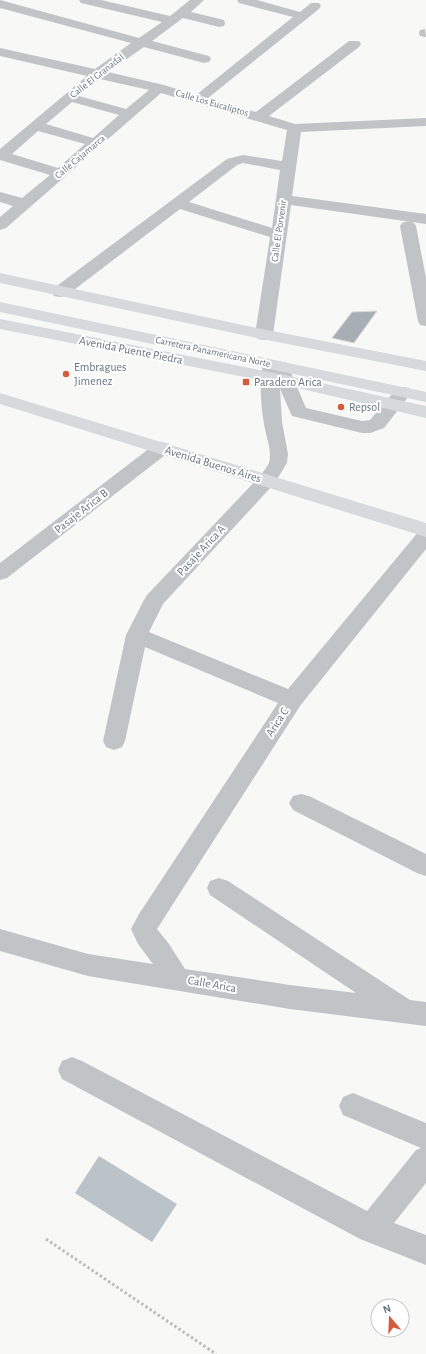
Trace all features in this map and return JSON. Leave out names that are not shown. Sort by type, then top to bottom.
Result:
[{"type":"main road","points":[[0,278],[264,335],[426,366]]},
{"type":"main road","name":"Carretera Panamericana Norte","points":[[0,298],[426,384]]},
{"type":"main road","name":"Carretera Panamericana Norte","points":[[0,307],[277,372]]},
{"type":"main road","name":"Avenida Puente Piedra","points":[[0,324],[277,372],[397,398],[426,412]]},
{"type":"main road","points":[[397,398],[426,397]]},
{"type":"main road","name":"Avenida Buenos Aires","points":[[0,398],[426,530]]},
{"type":"street","points":[[85,0],[219,23]]},
{"type":"street","name":"Calle El Granadal","points":[[1,155],[68,97],[97,74],[177,17],[195,0]]},
{"type":"street","points":[[243,0],[259,2],[302,16]]},
{"type":"street","points":[[0,4],[204,59]]},
{"type":"street","points":[[200,99],[315,6]]},
{"type":"street","points":[[259,117],[354,44]]},
{"type":"street","name":"Calle Los Eucaliptos","points":[[0,52],[160,88],[294,128],[426,122]]},
{"type":"street","name":"Calle Cajamarca","points":[[0,225],[160,88]]},
{"type":"street","points":[[68,97],[129,114]]},
{"type":"street","points":[[36,126],[96,143]]},
{"type":"street","name":"Calle El Porvenir","points":[[264,335],[294,128]]},
{"type":"street","points":[[1,155],[60,173]]},
{"type":"street","points":[[60,292],[236,160],[288,167]]},
{"type":"street","points":[[0,197],[24,204]]},
{"type":"street","points":[[284,199],[426,219]]},
{"type":"street","points":[[177,203],[279,235]]},
{"type":"street","points":[[408,226],[426,321]]},
{"type":"street","points":[[277,372],[298,412],[355,425],[370,427],[377,424],[397,398]]},
{"type":"street","name":"Pasaje Arica A","points":[[114,741],[137,635],[154,600],[267,480],[278,463],[279,454],[273,422],[277,372]]},
{"type":"street","name":"Pasaje Arica B","points":[[0,573],[162,448]]},
{"type":"street","name":"Arica C","points":[[176,978],[160,952],[147,936],[144,929],[292,700],[426,536]]},
{"type":"street","points":[[137,635],[292,700]]},
{"type":"street","points":[[301,803],[426,866]]},
{"type":"street","points":[[219,888],[416,1013]]},
{"type":"street","name":"Calle Arica","points":[[0,940],[88,965],[176,978],[290,998],[416,1013]]},
{"type":"street","points":[[72,1070],[371,1229],[426,1250]]},
{"type":"street","points":[[354,1106],[426,1137]]},
{"type":"street","points":[[371,1229],[426,1160]]},
{"type":"path","points":[[46,1239],[216,1354]]},
{"type":"shaded area","points":[[99,1156],[177,1204],[152,1242],[75,1193]]},
{"type":"building","points":[[377,311],[354,343],[332,338],[352,312]]},
{"type":"place","name":"Embragues Jimenez","points":[[66,374]]},
{"type":"place","name":"Paradero Arica","points":[[246,382]]},
{"type":"place","name":"Repsol","points":[[341,407]]}]
